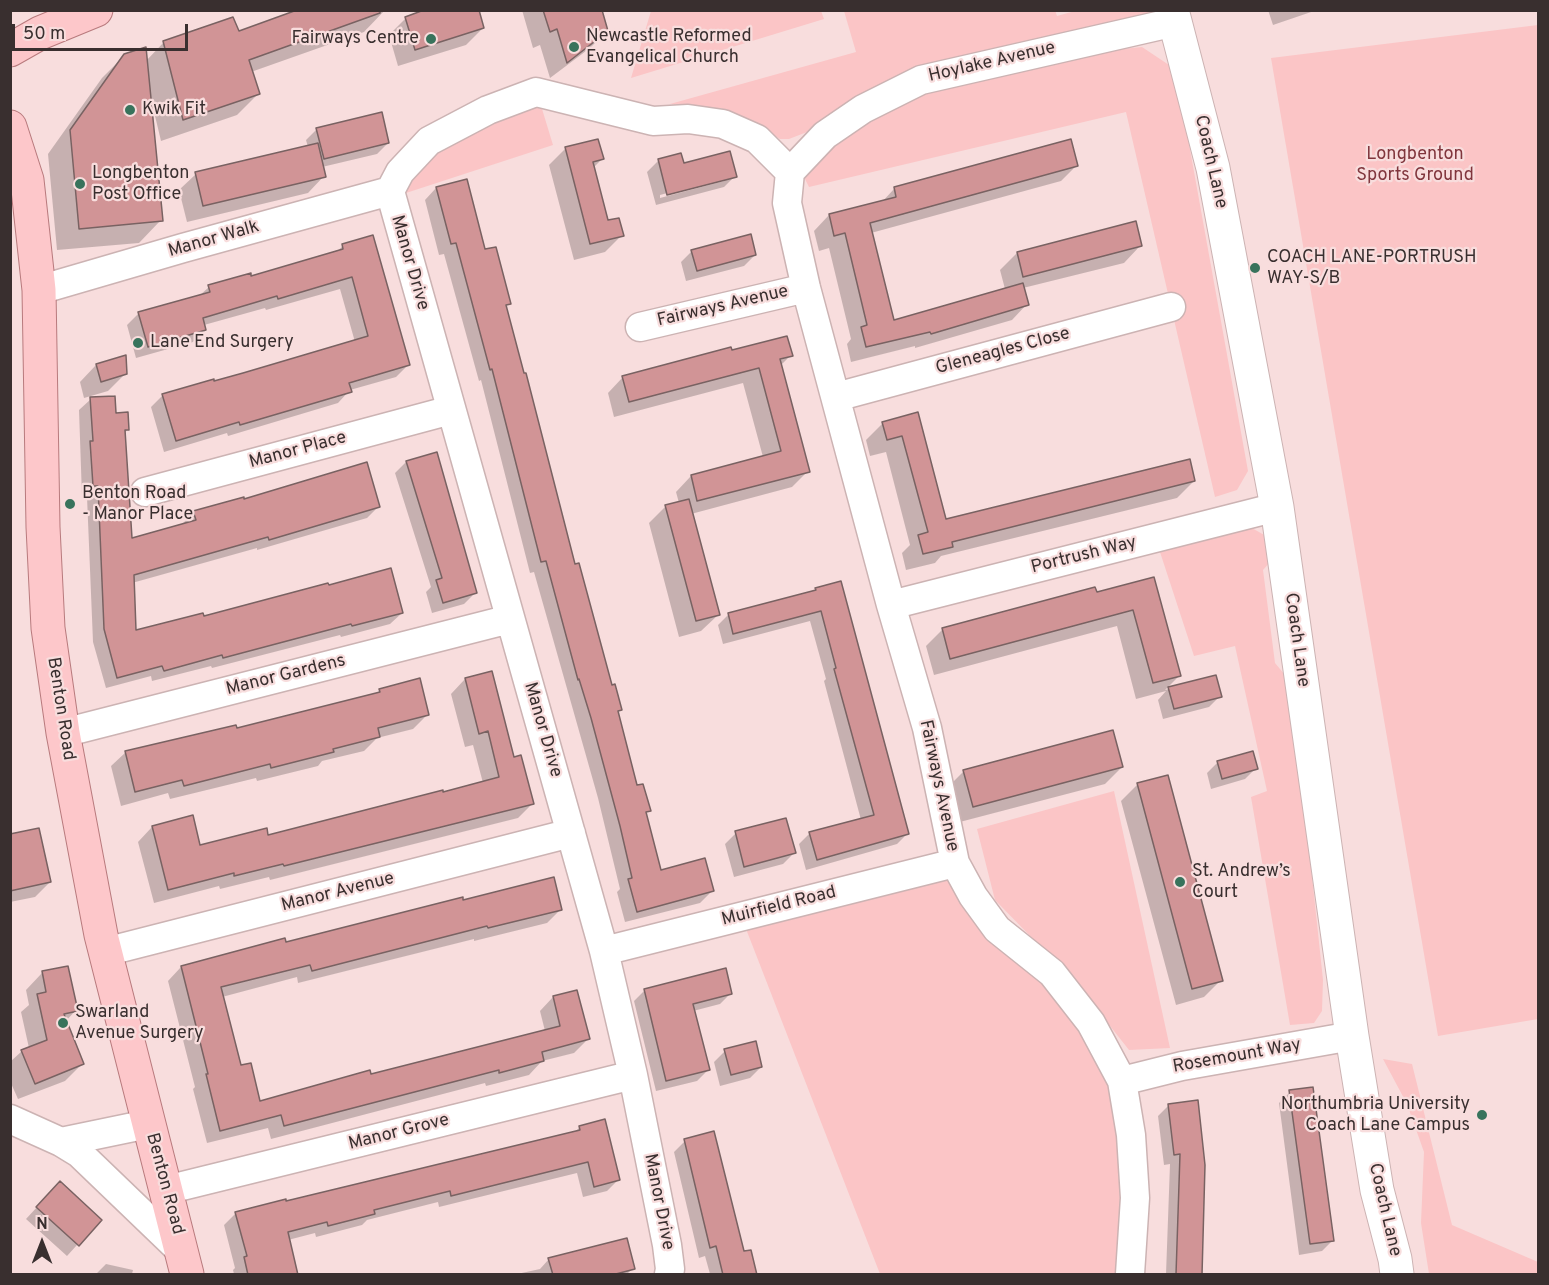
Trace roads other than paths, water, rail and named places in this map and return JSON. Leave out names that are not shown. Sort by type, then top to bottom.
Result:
[{"type":"main road","points":[[10,50],[40,33],[96,10]]},
{"type":"main road","name":"Benton Road","points":[[12,130],[27,180],[39,290],[48,628],[63,733],[105,952],[185,1263]]},
{"type":"street","name":"Hoylake Avenue","points":[[790,172],[825,135],[863,109],[921,80],[1174,16]]},
{"type":"street","name":"Coach Lane","points":[[1174,16],[1214,168],[1277,507],[1352,1036],[1377,1190],[1399,1269]]},
{"type":"street","points":[[390,191],[400,172],[429,141],[488,110],[536,92],[653,121],[688,119],[723,124],[757,139],[790,172]]},
{"type":"street","name":"Fairways Avenue","points":[[790,172],[787,203],[806,288],[891,605],[927,728],[955,863],[973,896],[998,929],[1052,973],[1091,1023],[1122,1081],[1131,1135],[1135,1198],[1130,1275]]},
{"type":"street","name":"Manor Walk","points":[[39,290],[390,191]]},
{"type":"street","name":"Manor Drive","points":[[390,191],[604,951],[633,1075],[667,1245],[669,1275]]},
{"type":"street","name":"Fairways Avenue","points":[[640,327],[806,288]]},
{"type":"street","name":"Gleneagles Close","points":[[836,397],[1171,307]]},
{"type":"street","name":"Manor Place","points":[[145,492],[451,410]]},
{"type":"street","name":"Portrush Way","points":[[891,605],[1277,507]]},
{"type":"street","name":"Manor Gardens","points":[[63,733],[510,619]]},
{"type":"street","name":"Manor Avenue","points":[[105,952],[571,833]]},
{"type":"street","name":"Muirfield Road","points":[[604,951],[955,863]]},
{"type":"street","name":"Rosemount Way","points":[[1122,1081],[1182,1066],[1352,1036]]},
{"type":"street","name":"Manor Grove","points":[[166,1190],[633,1075]]},
{"type":"street","points":[[10,1119],[61,1142],[79,1153],[185,1263]]},
{"type":"street","points":[[61,1142],[148,1124]]},
{"type":"place","name":"Fairways Centre","points":[[431,39]]},
{"type":"place","name":"Newcastle Reformed Evangelical Church","points":[[574,47]]},
{"type":"place","name":"Kwik Fit","points":[[130,110]]},
{"type":"place","name":"Longbenton Post Office","points":[[80,184]]},
{"type":"place","name":"COACH LANE-PORTRUSH WAY-S/B","points":[[1255,268]]},
{"type":"place","name":"Lane End Surgery","points":[[138,343]]},
{"type":"place","name":"Benton Road - Manor Place","points":[[70,504]]},
{"type":"place","name":"St. Andrew’s Court","points":[[1180,882]]},
{"type":"place","name":"Swarland Avenue Surgery","points":[[63,1023]]},
{"type":"place","name":"Northumbria University Coach Lane Campus","points":[[1482,1115]]},
{"type":"park label","name":"Longbenton Sports Ground","points":[[1415,165]]}]
